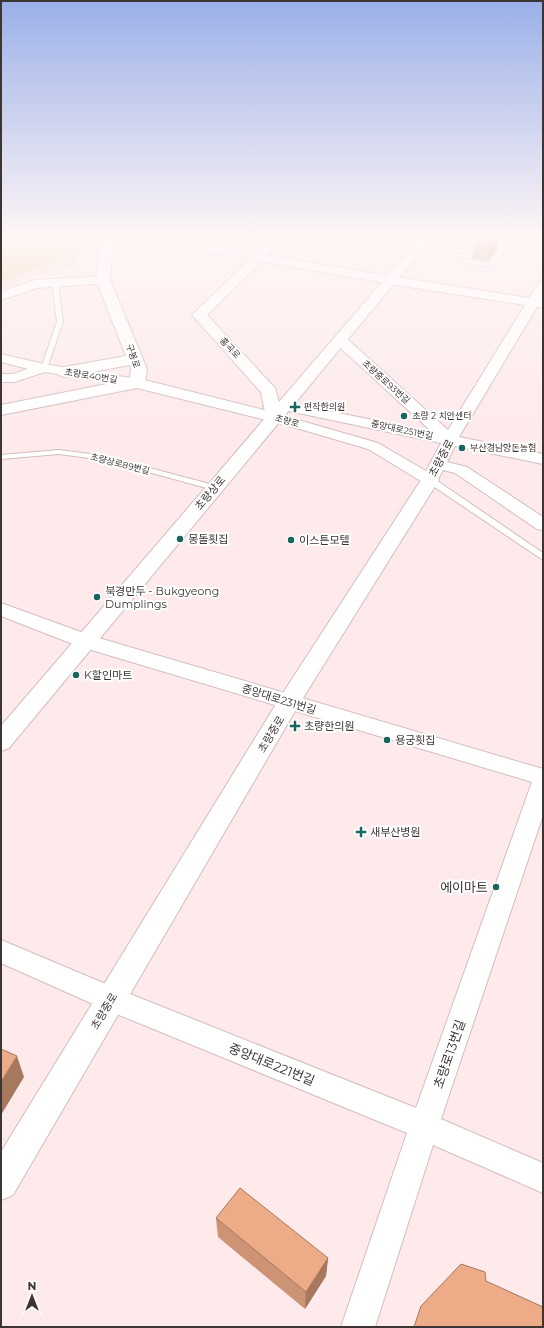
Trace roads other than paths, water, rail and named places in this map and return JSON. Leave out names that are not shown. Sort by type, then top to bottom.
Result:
[{"type":"street","name":"구봉로","points":[[111,300],[139,369],[137,383]]},
{"type":"street","name":"홍곡로","points":[[214,300],[199,315],[269,391],[279,412]]},
{"type":"street","name":"초량상로","points":[[1,742],[373,300]]},
{"type":"street","points":[[519,300],[538,303]]},
{"type":"street","name":"초량중로","points":[[1,1183],[289,702],[434,472],[450,440],[538,303]]},
{"type":"street","name":"초량중로93번길","points":[[340,340],[450,440]]},
{"type":"street","name":"초량로40번길","points":[[1,358],[64,372],[137,383]]},
{"type":"street","points":[[64,372],[135,359]]},
{"type":"street","points":[[1,378],[14,378],[44,368]]},
{"type":"street","name":"초량로","points":[[1,410],[137,383],[279,412],[374,446],[434,472]]},
{"type":"street","name":"중앙대로251번길","points":[[279,412],[450,440],[543,459]]},
{"type":"street","points":[[434,472],[461,470],[543,526]]},
{"type":"street","name":"중앙대로231번길","points":[[1,609],[85,641],[543,777]]},
{"type":"street","name":"초량로13번길","points":[[358,1327],[424,1126],[543,782]]},
{"type":"street","name":"중앙대로221번길","points":[[1,951],[111,999],[424,1126],[543,1178]]},
{"type":"lane","points":[[44,368],[60,322],[57,300]]},
{"type":"lane","name":"초량상로89번길","points":[[1,457],[59,452],[105,458],[214,488]]},
{"type":"lane","name":"초량로","points":[[434,472],[543,557]]},
{"type":"place","name":"편작한의원","points":[[295,407]]},
{"type":"place","name":"초량 2 치안센터","points":[[404,416]]},
{"type":"place","name":"부산경남양돈농협","points":[[462,448]]},
{"type":"place","name":"몽돌횟집","points":[[180,539]]},
{"type":"place","name":"이스튼모텔","points":[[291,540]]},
{"type":"place","name":"북경만두 - Bukgyeong Dumplings","points":[[97,597]]},
{"type":"place","name":"K할인마트","points":[[76,675]]},
{"type":"place","name":"초량한의원","points":[[295,726]]},
{"type":"place","name":"용궁횟집","points":[[387,740]]},
{"type":"place","name":"새부산병원","points":[[361,832]]},
{"type":"place","name":"에이마트","points":[[496,887]]}]
